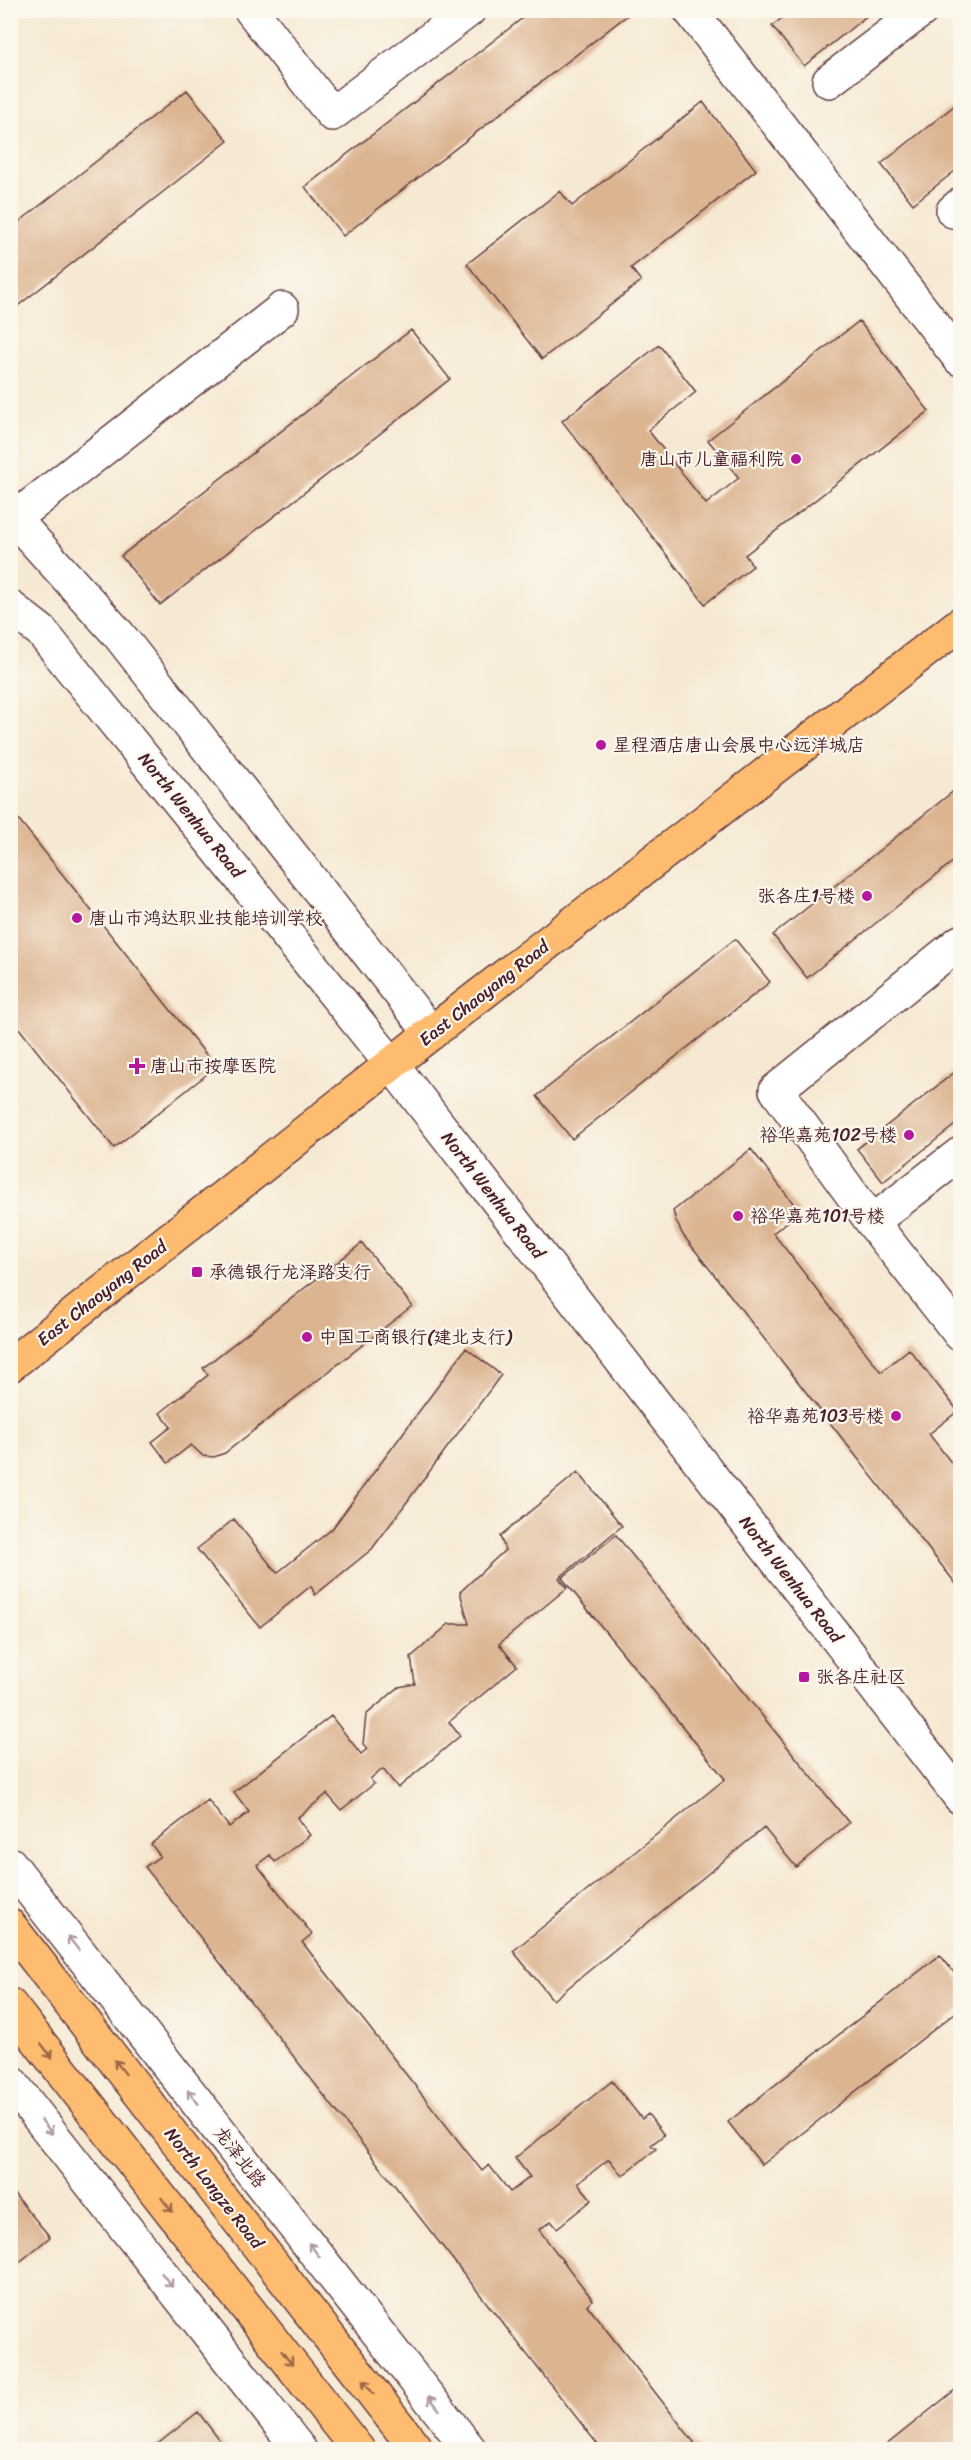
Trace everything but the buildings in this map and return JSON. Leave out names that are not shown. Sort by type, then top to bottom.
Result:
[{"type":"main road","name":"East Chaoyang Road","points":[[10,1365],[431,1033],[960,624]]},
{"type":"main road","name":"North Longze Road","points":[[10,1926],[417,2450]]},
{"type":"main road","points":[[10,2005],[358,2450]]},
{"type":"street","points":[[251,10],[332,114],[469,10]]},
{"type":"street","points":[[690,10],[960,359]]},
{"type":"street","points":[[829,81],[922,10]]},
{"type":"street","points":[[282,309],[13,516],[119,635],[431,1033]]},
{"type":"street","name":"North Wenhua Road","points":[[10,607],[41,630],[393,1065],[960,1797]]},
{"type":"street","points":[[960,942],[776,1090],[872,1222],[960,1334]]},
{"type":"street","points":[[872,1222],[960,1154]]},
{"type":"street","name":"龙泽北路","points":[[10,1864],[470,2450]]},
{"type":"street","points":[[10,2081],[300,2450]]},
{"type":"place","name":"唐山市儿童福利院","points":[[796,459]]},
{"type":"place","name":"星程酒店唐山会展中心远洋城店","points":[[601,745]]},
{"type":"place","name":"张各庄1号楼","points":[[867,896]]},
{"type":"place","name":"唐山市鸿达职业技能培训学校","points":[[77,918]]},
{"type":"place","name":"唐山市按摩医院","points":[[137,1066]]},
{"type":"place","name":"裕华嘉苑102号楼","points":[[909,1135]]},
{"type":"place","name":"裕华嘉苑101号楼","points":[[738,1216]]},
{"type":"place","name":"承德银行龙泽路支行","points":[[197,1272]]},
{"type":"place","name":"中国工商银行(建北支行)","points":[[307,1337]]},
{"type":"place","name":"裕华嘉苑103号楼","points":[[896,1416]]},
{"type":"place","name":"张各庄社区","points":[[804,1677]]}]
